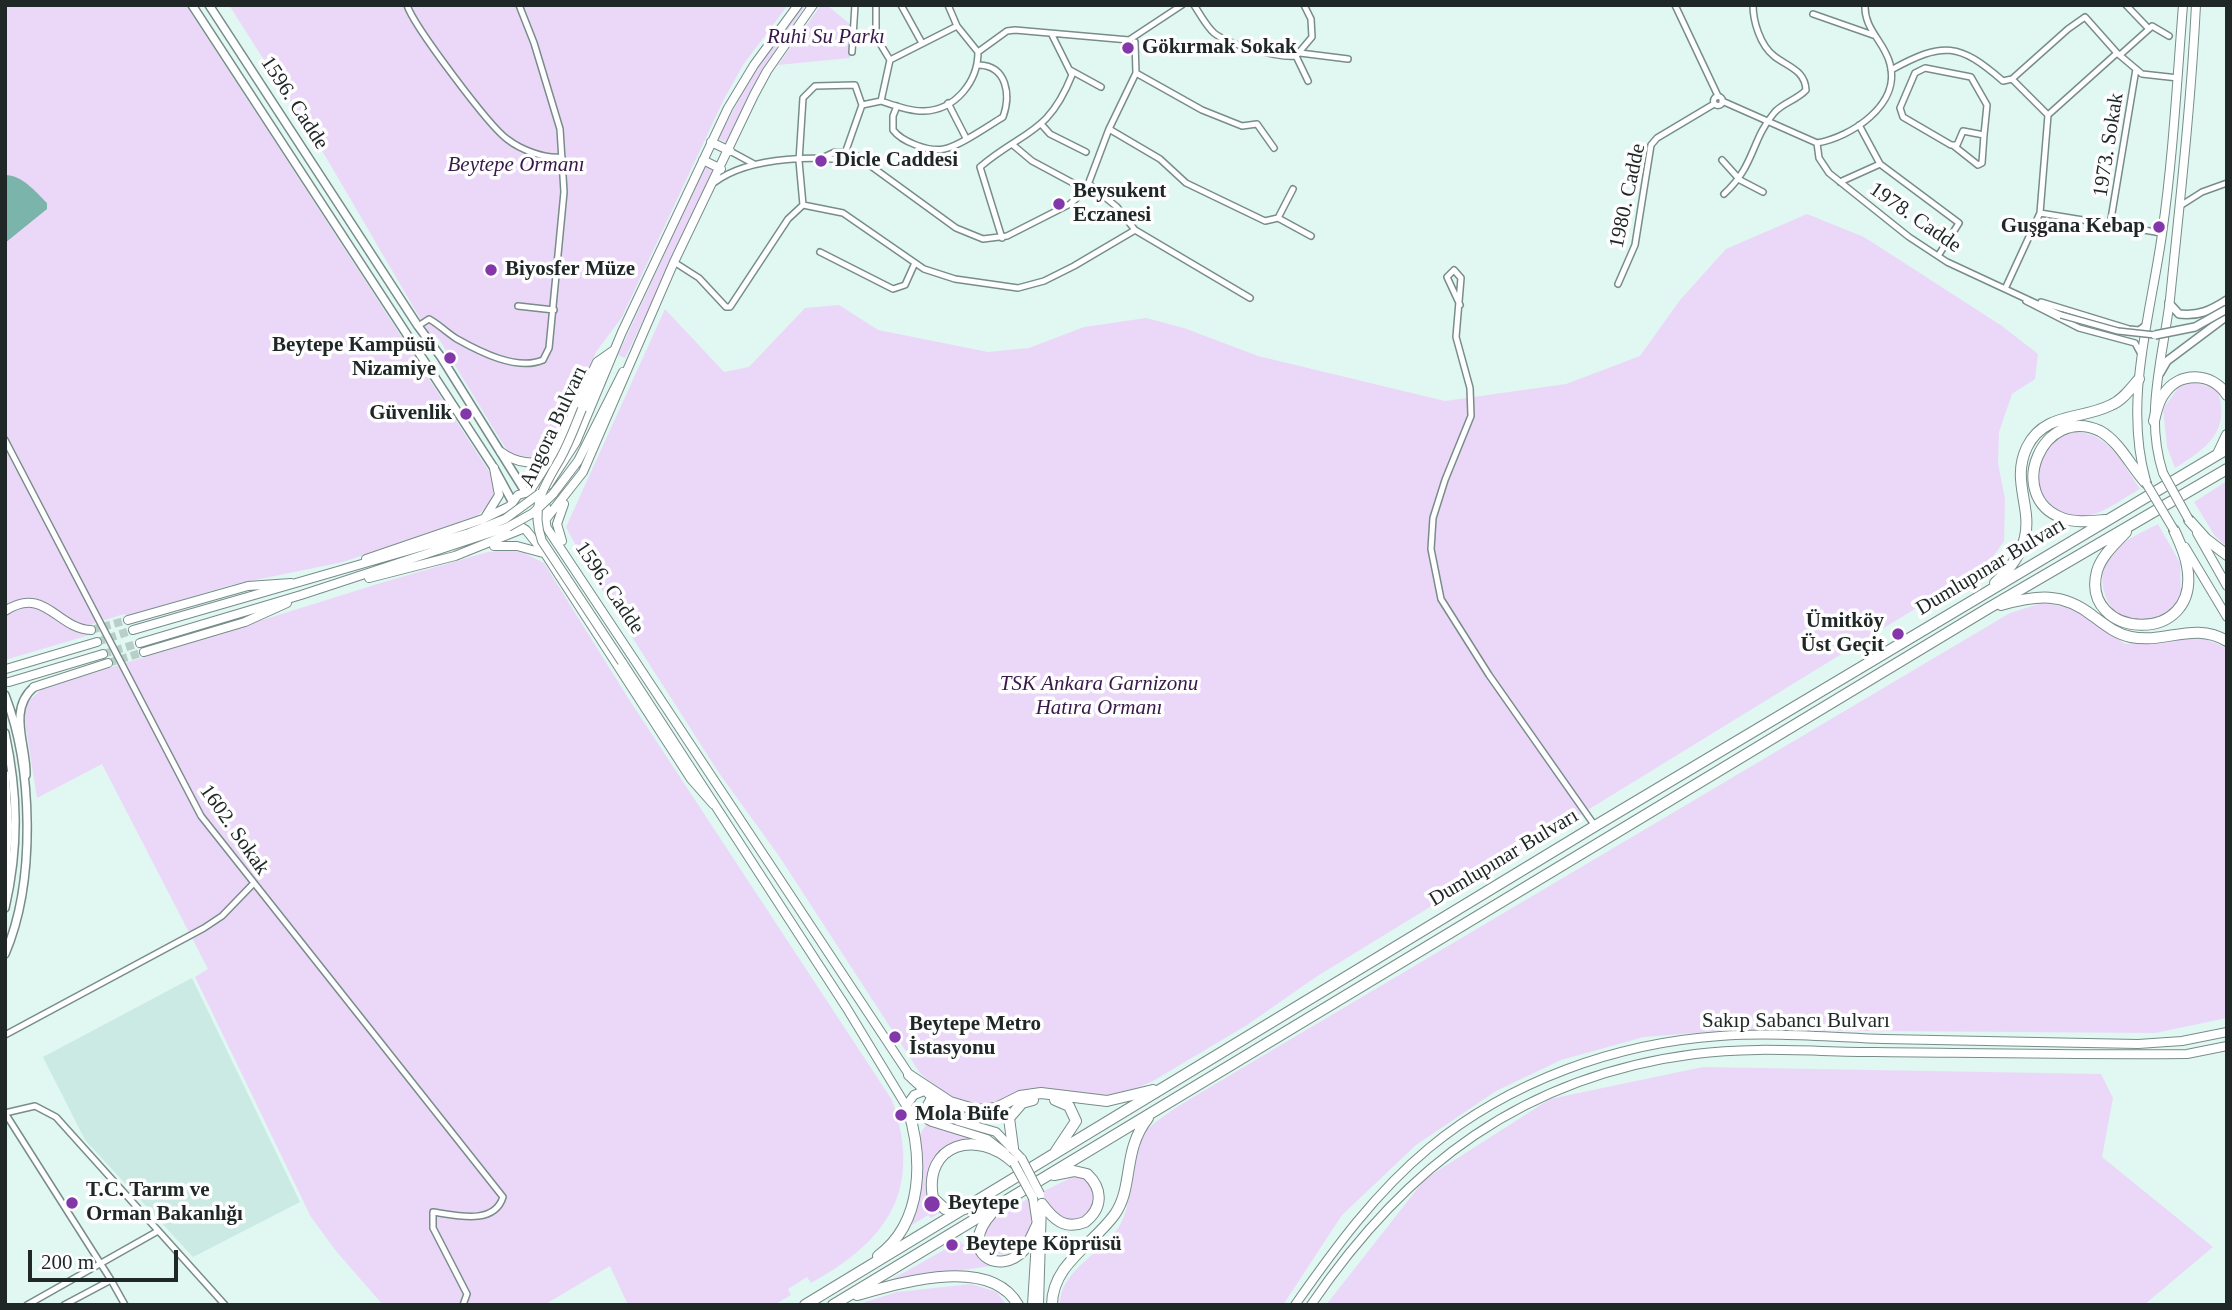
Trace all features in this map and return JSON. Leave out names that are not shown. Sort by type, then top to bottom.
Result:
[{"type":"highway","points":[[2154,421],[2164,393],[2186,378],[2204,378],[2223,388],[2227,395]]},
{"type":"highway","points":[[1978,598],[2011,567],[2024,541],[2028,516],[2022,468],[2028,445],[2051,422],[2111,405],[2139,379]]},
{"type":"highway","points":[[2109,520],[2062,518],[2044,506],[2037,496],[2033,475],[2033,465],[2043,444],[2063,429],[2076,427],[2098,431],[2118,447],[2146,483]]},
{"type":"highway","points":[[2222,452],[2227,435]]},
{"type":"highway","name":"Dumlupınar Bulvarı","points":[[805,1305],[1595,825],[2222,452]]},
{"type":"highway","name":"Dumlupınar Bulvarı","points":[[838,1302],[1987,609],[2227,468]]},
{"type":"highway","points":[[2207,481],[2227,475]]},
{"type":"highway","points":[[2189,520],[2206,539],[2227,555]]},
{"type":"highway","points":[[2136,522],[2106,552],[2096,579],[2097,590],[2106,609],[2124,623],[2137,626],[2158,623],[2169,617],[2184,598],[2188,567],[2174,530]]},
{"type":"highway","points":[[1987,609],[2023,598],[2050,596],[2078,605],[2115,632],[2129,637],[2202,631],[2227,641]]},
{"type":"highway","points":[[909,1075],[950,1102],[978,1110],[996,1108],[1020,1096],[1041,1093],[1091,1101],[1120,1100],[1176,1080]]},
{"type":"highway","points":[[1013,1148],[1007,1125],[1018,1106],[1038,1099],[1063,1101],[1074,1112],[1076,1121],[1050,1158]]},
{"type":"highway","points":[[859,1273],[896,1240],[913,1202],[918,1155],[907,1107]]},
{"type":"highway","points":[[1052,1305],[1053,1291],[1062,1271],[1118,1209],[1132,1146],[1151,1114]]},
{"type":"highway","points":[[965,1209],[945,1209],[933,1198],[934,1172],[941,1158],[957,1147],[980,1143],[994,1147],[1018,1161]]},
{"type":"highway","points":[[1038,1199],[1053,1218],[1073,1225],[1091,1218],[1099,1199],[1096,1184],[1087,1174],[1074,1171],[1044,1178]]},
{"type":"highway","points":[[1000,1204],[977,1233],[979,1250],[985,1257],[1002,1261],[1023,1251],[1037,1225]]},
{"type":"highway","points":[[838,1302],[913,1283],[968,1275],[995,1282],[1018,1305]]},
{"type":"main road","name":"1596. Cadde","points":[[192,5],[494,468],[511,503],[512,521],[524,530],[546,555],[691,779],[713,804]]},
{"type":"main road","name":"1596. Cadde","points":[[209,5],[527,492],[543,499],[547,509],[542,521],[542,541],[668,730],[907,1107]]},
{"type":"main road","name":"Angora Bulvarı","points":[[549,491],[576,442],[605,378],[614,349],[711,142],[748,73],[798,5]]},
{"type":"main road","name":"Angora Bulvarı","points":[[542,521],[566,496],[594,450],[627,367],[674,262],[715,182],[725,171],[730,151],[767,71],[813,5]]},
{"type":"main road","points":[[2183,5],[2162,233],[2139,379],[2137,435],[2146,483],[2227,617]]},
{"type":"main road","points":[[2196,5],[2180,206],[2154,421],[2156,451],[2163,473],[2227,586]]},
{"type":"main road","points":[[711,142],[730,151]]},
{"type":"main road","points":[[703,160],[725,171]]},
{"type":"main road","points":[[2169,303],[2179,314],[2195,315],[2207,312],[2227,300]]},
{"type":"main road","points":[[2154,335],[2195,327],[2227,309]]},
{"type":"main road","points":[[2158,381],[2166,361],[2227,316]]},
{"type":"main road","name":"Angora Bulvarı","points":[[542,521],[540,493],[559,460],[603,362],[614,349]]},
{"type":"main road","name":"Angora Bulvarı","points":[[527,492],[540,479],[553,455],[597,362],[614,349]]},
{"type":"main road","name":"Angora Bulvarı","points":[[549,491],[578,461],[606,401],[627,367]]},
{"type":"main road","points":[[457,412],[463,404],[473,408],[472,422],[462,421]]},
{"type":"main road","points":[[501,452],[514,460],[531,462],[543,462],[553,455]]},
{"type":"main road","points":[[483,519],[496,505],[499,495],[494,468]]},
{"type":"main road","points":[[540,479],[540,487],[552,500],[566,496]]},
{"type":"main road","points":[[140,643],[342,583],[507,523],[527,505],[549,491]]},
{"type":"main road","points":[[334,573],[404,544],[483,519],[527,492]]},
{"type":"main road","points":[[566,496],[557,529],[575,566]]},
{"type":"main road","name":"1596. Cadde","points":[[542,521],[585,581],[909,1075],[958,1121],[992,1130],[1013,1148],[1018,1161]]},
{"type":"main road","points":[[342,583],[404,570],[480,548],[524,530],[536,529],[542,521]]},
{"type":"main road","points":[[133,630],[507,523]]},
{"type":"main road","points":[[480,548],[517,546],[546,555]]},
{"type":"main road","points":[[568,592],[571,576],[585,581]]},
{"type":"main road","points":[[128,620],[248,586],[298,583]]},
{"type":"main road","points":[[144,652],[245,622],[302,595]]},
{"type":"main road","points":[[5,611],[21,604],[38,604],[55,611],[77,628],[92,630]]},
{"type":"main road","points":[[6,669],[97,642]]},
{"type":"main road","points":[[9,682],[105,658],[34,687],[25,696],[19,713],[26,767],[25,793]]},
{"type":"main road","points":[[5,695],[25,793],[29,831],[26,867],[15,925],[5,954]]},
{"type":"main road","points":[[5,733],[15,792],[17,829],[15,867],[5,908]]},
{"type":"main road","points":[[5,775],[8,810],[5,875]]},
{"type":"main road","name":"Sakıp Sabancı Bulvarı","points":[[1295,1305],[1361,1215],[1430,1147],[1517,1091],[1596,1059],[1639,1047],[1723,1036],[2138,1044],[2208,1037],[2227,1029]]},
{"type":"main road","name":"Sakıp Sabancı Bulvarı","points":[[1311,1305],[1367,1230],[1398,1195],[1436,1162],[1477,1132],[1523,1106],[1556,1090],[1602,1074],[1695,1054],[1728,1051],[2175,1054],[2227,1046]]},
{"type":"main road","points":[[921,1116],[927,1094],[914,1095],[907,1107],[921,1116],[991,1141],[1018,1161],[1038,1199],[1039,1305]]},
{"type":"main road","points":[[1032,1305],[1038,1199]]},
{"type":"street","points":[[407,5],[456,77],[507,140],[549,159],[562,157]]},
{"type":"street","points":[[418,326],[429,319],[466,344],[517,364],[531,365],[542,360],[549,348],[562,223],[562,157],[555,110],[519,5]]},
{"type":"street","points":[[852,52],[855,5]]},
{"type":"street","points":[[876,5],[876,37],[890,60],[881,101]]},
{"type":"street","points":[[901,5],[922,43]]},
{"type":"street","points":[[862,106],[881,101],[926,112],[948,103],[967,90],[979,65],[978,52],[957,26],[948,5]]},
{"type":"street","points":[[1132,41],[1141,30],[1182,5]]},
{"type":"street","points":[[1194,5],[1214,33],[1229,40],[1268,53],[1348,60]]},
{"type":"street","points":[[1298,54],[1312,37],[1313,28],[1304,5]]},
{"type":"street","points":[[1675,5],[1720,99],[1817,143],[1835,140],[1858,125],[1878,108],[1890,87],[1891,70],[1886,53],[1867,22],[1865,5]]},
{"type":"street","points":[[1724,194],[1740,180],[1773,113],[1806,90],[1798,71],[1768,49],[1755,22],[1753,5]]},
{"type":"street","points":[[2126,5],[2149,29]]},
{"type":"street","points":[[1813,14],[1874,35]]},
{"type":"street","points":[[1891,70],[1933,52],[1950,50],[1972,55],[2003,81],[2012,79],[2085,17],[2136,69],[2151,76],[2178,78]]},
{"type":"street","points":[[890,60],[957,26]]},
{"type":"street","points":[[2005,289],[2040,213],[2048,116],[2152,26],[2169,36]]},
{"type":"street","points":[[978,52],[1007,32],[1132,41]]},
{"type":"street","points":[[1002,238],[980,167],[1042,125],[1063,95],[1072,75],[1052,35]]},
{"type":"street","points":[[1084,193],[1109,130],[1136,73],[1132,41]]},
{"type":"street","points":[[1298,54],[1308,80]]},
{"type":"street","points":[[897,106],[893,116],[893,130],[904,140],[943,150],[1003,117],[1007,107],[1005,83],[993,68],[979,65]]},
{"type":"street","points":[[1919,69],[1971,77],[1987,105],[1984,135],[1982,163],[1978,165],[1953,145],[1903,117],[1900,108],[1919,69]]},
{"type":"street","name":"1973. Sokak","points":[[2110,225],[2136,69]]},
{"type":"street","points":[[1070,70],[1101,87]]},
{"type":"street","points":[[1136,73],[1202,110],[1242,125],[1257,124],[1266,132],[1274,148]]},
{"type":"street","points":[[2012,79],[2048,116]]},
{"type":"street","points":[[803,205],[799,161],[803,98],[815,86],[855,85],[862,106],[843,159]]},
{"type":"street","points":[[1890,87],[1906,93]]},
{"type":"street","name":"1980. Cadde","points":[[1618,284],[1635,245],[1651,145],[1657,138],[1714,104],[1713,100],[1720,99]]},
{"type":"street","points":[[948,103],[966,138]]},
{"type":"street","points":[[1042,125],[1050,134],[1086,152]]},
{"type":"street","points":[[1858,125],[1880,164],[1959,223],[1938,256]]},
{"type":"street","points":[[1109,130],[1160,159],[1186,183],[1265,221],[1278,218],[1311,236]]},
{"type":"street","points":[[1953,145],[1964,131],[1984,135]]},
{"type":"street","points":[[851,161],[853,135]]},
{"type":"street","name":"1978. Cadde","points":[[1817,143],[1819,158],[1840,183],[1938,256],[2061,315],[2118,331],[2154,335]]},
{"type":"street","points":[[1013,145],[1032,161],[1084,193]]},
{"type":"street","points":[[730,151],[754,164]]},
{"type":"street","points":[[725,171],[754,164],[853,153],[956,228],[983,239],[1002,238],[1084,193],[1101,193]]},
{"type":"street","points":[[822,158],[865,164]]},
{"type":"street","points":[[1722,160],[1740,180],[1763,192]]},
{"type":"street","points":[[1840,183],[1880,164]]},
{"type":"street","points":[[2180,206],[2202,192],[2227,183]]},
{"type":"street","points":[[1089,184],[1101,193],[1135,230],[1250,298]]},
{"type":"street","points":[[1278,218],[1293,189]]},
{"type":"street","points":[[674,262],[699,278],[726,307],[730,307],[788,219],[803,205]]},
{"type":"street","points":[[803,205],[843,213],[914,265],[955,279],[1018,288],[1044,281],[1135,230]]},
{"type":"street","points":[[2040,213],[2162,233]]},
{"type":"street","points":[[820,252],[893,289],[905,285],[914,265]]},
{"type":"street","points":[[1460,304],[1447,277],[1454,270],[1461,278],[1460,304],[1456,337],[1470,388],[1471,416],[1433,518],[1431,549],[1441,598],[1489,675],[1595,825]]},
{"type":"street","name":"1978. Cadde","points":[[2018,295],[2129,329],[2139,330],[2148,323]]},
{"type":"street","name":"1978. Cadde","points":[[2018,295],[2033,307],[2067,323],[2135,343],[2142,360]]},
{"type":"street","points":[[518,306],[554,310]]},
{"type":"street","name":"1602. Sokak","points":[[5,440],[201,816],[253,885],[503,1197],[496,1209],[481,1216],[433,1212],[433,1228],[467,1294],[463,1305]]},
{"type":"street","points":[[5,1035],[204,928],[222,916],[253,885]]},
{"type":"street","points":[[125,1305],[5,1114],[35,1106],[55,1117],[225,1305]]},
{"type":"street","points":[[27,1305],[158,1231]]},
{"type":"street","points":[[64,1305],[111,1280]]},
{"type":"street","points":[[77,1297],[82,1305]]},
{"type":"shaded area","points":[[5,175],[28,184],[47,203],[47,209],[5,243]]},
{"type":"shaded area","points":[[192,978],[300,1202],[193,1257],[85,1140],[43,1057]]},
{"type":"green space","points":[[5,5],[186,5],[492,476],[492,499],[477,516],[343,562],[231,585],[128,616],[124,614],[89,625],[93,634],[5,660]]},
{"type":"green space","name":"Beytepe Ormanı","points":[[229,5],[788,5],[743,65],[724,99],[622,317],[596,352],[578,397],[550,453],[537,458],[509,454],[439,339],[428,332],[327,159]]},
{"type":"green space","points":[[803,5],[806,5],[761,71],[728,143],[718,139],[751,77]]},
{"type":"green space","name":"Ruhi Su Parkı","points":[[821,5],[827,5],[851,25],[848,45],[851,48],[850,58],[778,65]]},
{"type":"green space","points":[[705,166],[715,171],[625,358],[618,355]]},
{"type":"green space","name":"TSK Ankara Garnizonu Hatıra Ormanı","points":[[1807,214],[1864,237],[2002,326],[2038,354],[2035,379],[2012,394],[1999,432],[1998,463],[2005,499],[2004,541],[1988,564],[1316,977],[1247,1025],[1153,1081],[1109,1100],[1048,1092],[982,1107],[951,1100],[920,1073],[779,856],[719,773],[586,565],[566,527],[665,309],[724,372],[749,367],[805,308],[839,305],[878,330],[988,352],[1029,348],[1084,327],[1146,318],[1184,328],[1258,356],[1445,401],[1566,384],[1640,356],[1680,300],[1726,249]]},
{"type":"green space","points":[[2193,382],[2217,389],[2221,416],[2213,437],[2206,446],[2175,468],[2167,447],[2163,409],[2178,388]]},
{"type":"green space","points":[[2071,431],[2084,433],[2105,443],[2120,458],[2140,489],[2093,515],[2068,515],[2054,508],[2045,498],[2039,484],[2039,469],[2044,454],[2055,441]]},
{"type":"green space","points":[[2227,481],[2227,547],[2215,536],[2194,502]]},
{"type":"green space","points":[[2158,524],[2180,563],[2181,599],[2159,618],[2137,623],[2126,620],[2109,604],[2102,580],[2104,568],[2119,546]]},
{"type":"green space","points":[[510,550],[524,553],[544,563],[630,701],[892,1100],[901,1132],[903,1160],[901,1186],[892,1209],[879,1230],[861,1249],[811,1283],[807,1277],[788,1289],[791,1295],[774,1305],[628,1305],[610,1266],[544,1305],[383,1305],[336,1251],[311,1217],[195,977],[208,969],[102,764],[37,798],[24,716],[27,702],[42,689],[384,582],[488,552]]},
{"type":"green space","points":[[2042,603],[2073,608],[2125,644],[2203,638],[2227,648],[2227,1018],[2155,1033],[1732,1030],[1644,1037],[1561,1060],[1496,1091],[1416,1145],[1342,1215],[1283,1305],[1060,1305],[1068,1280],[1106,1242],[1122,1221],[1136,1147],[1146,1130],[1156,1122],[1232,1074],[2010,613]]},
{"type":"green space","points":[[1703,1067],[2101,1074],[2113,1098],[2102,1157],[2213,1247],[2144,1305],[1326,1305],[1425,1179],[1550,1099]]},
{"type":"green space","points":[[926,1125],[972,1139],[952,1148],[930,1182],[945,1210],[931,1218],[928,1215],[912,1225],[922,1179],[920,1134]]},
{"type":"green space","points":[[1077,1175],[1088,1179],[1095,1192],[1096,1202],[1088,1215],[1066,1220],[1052,1212],[1042,1192]]},
{"type":"green space","points":[[1029,1198],[1030,1225],[1019,1246],[1002,1255],[986,1249],[981,1234],[987,1224]]},
{"type":"green space","points":[[972,1240],[976,1253],[990,1266],[887,1282],[960,1241],[963,1245]]},
{"type":"green space","points":[[971,1284],[997,1292],[1006,1305],[856,1305],[897,1292]]},
{"type":"tunnel","points":[[91,630],[128,620]]},
{"type":"tunnel","points":[[97,642],[133,630]]},
{"type":"tunnel","points":[[103,654],[140,643]]},
{"type":"tunnel","points":[[108,663],[144,652]]},
{"type":"place","name":"Gökırmak Sokak","points":[[1128,48]]},
{"type":"place","name":"Dicle Caddesi","points":[[821,161]]},
{"type":"place","name":"Beysukent Eczanesi","points":[[1059,204]]},
{"type":"place","name":"Guşgana Kebap","points":[[2159,227]]},
{"type":"place","name":"Biyosfer Müze","points":[[491,270]]},
{"type":"place","name":"Beytepe Kampüsü Nizamiye","points":[[450,358]]},
{"type":"place","name":"Güvenlik","points":[[466,414]]},
{"type":"place","name":"Ümitköy Üst Geçit","points":[[1898,634]]},
{"type":"place","name":"Beytepe Metro İstasyonu","points":[[895,1037]]},
{"type":"place","name":"Mola Büfe","points":[[901,1115]]},
{"type":"place","name":"T.C. Tarım ve Orman Bakanlığı","points":[[72,1203]]},
{"type":"place","name":"Beytepe","points":[[932,1204]]},
{"type":"place","name":"Beytepe Köprüsü","points":[[952,1245]]}]
